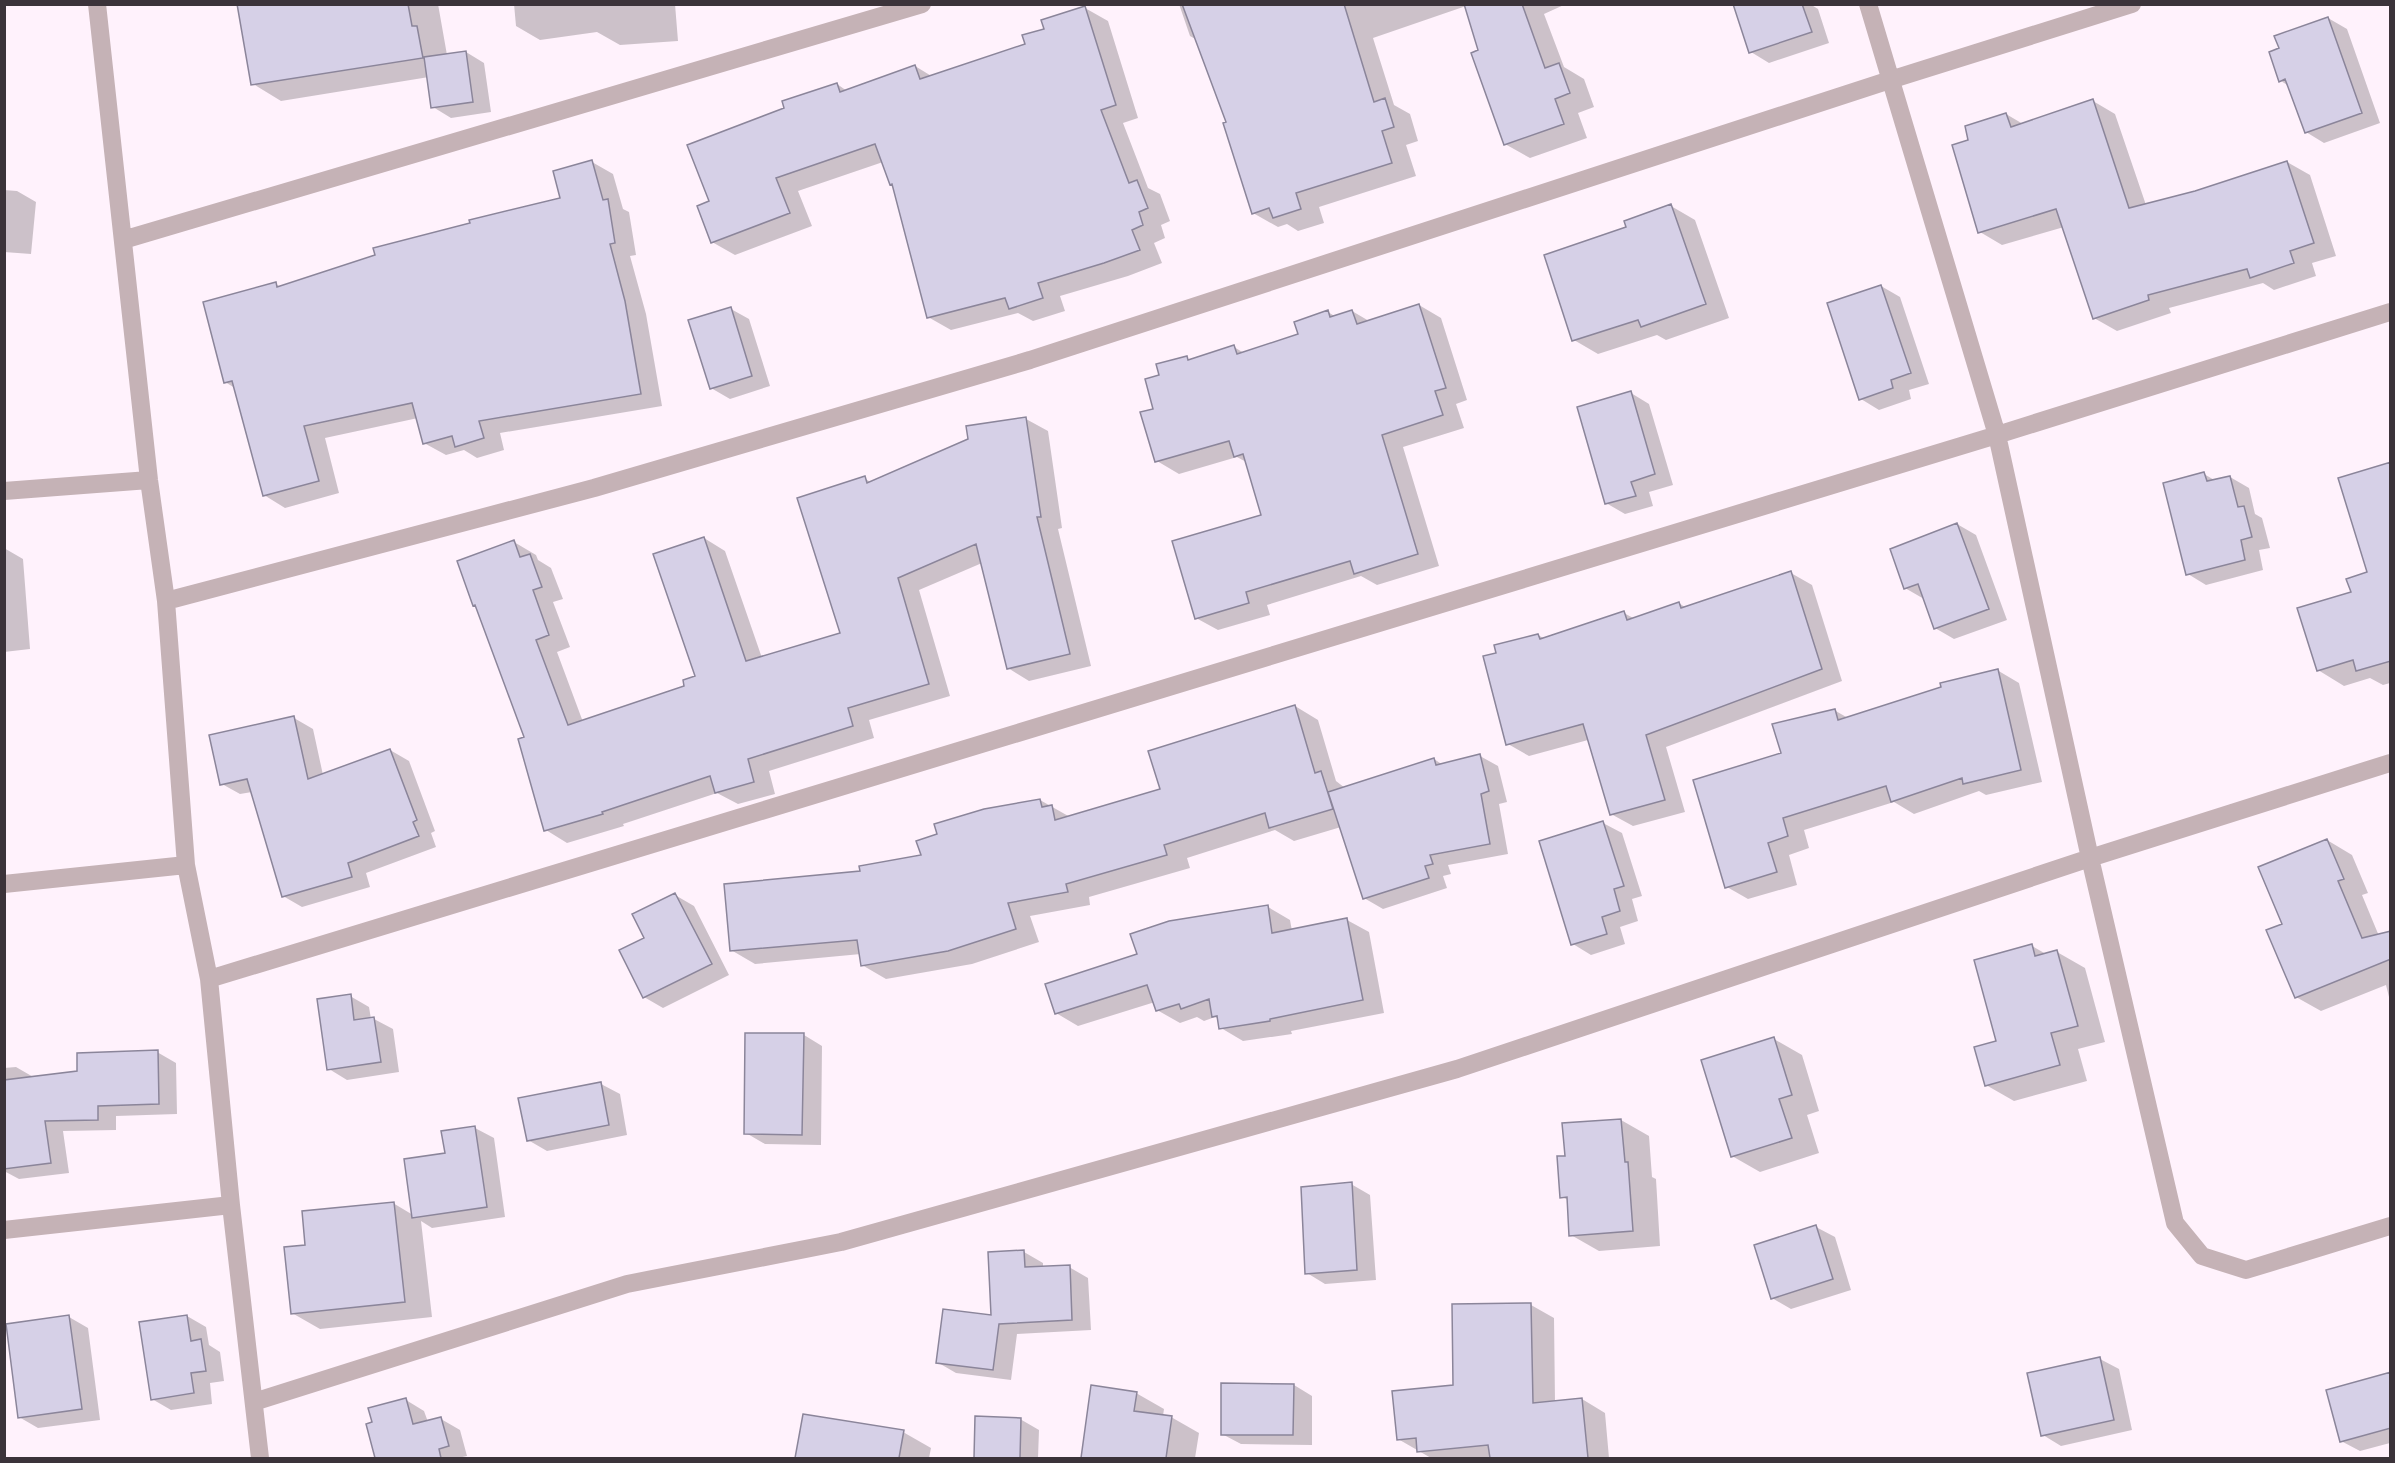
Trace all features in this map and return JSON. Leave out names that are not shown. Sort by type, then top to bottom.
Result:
[{"type":"street","points":[[97,4],[149,480],[166,601],[186,865],[209,979],[231,1205],[260,1458]]},
{"type":"street","points":[[123,240],[922,4]]},
{"type":"street","points":[[1868,4],[1997,435],[2090,858],[2175,1223],[2202,1256],[2246,1270],[2391,1226]]},
{"type":"street","points":[[166,601],[594,488],[1030,360],[1890,80],[2132,4]]},
{"type":"street","points":[[209,979],[1997,435],[2391,312]]},
{"type":"street","points":[[4,491],[149,480]]},
{"type":"street","points":[[254,1402],[627,1284],[841,1242],[1457,1069],[2090,858],[2391,763]]},
{"type":"street","points":[[4,884],[186,865]]},
{"type":"street","points":[[4,1230],[231,1205]]},
{"type":"building","points":[[237,4],[408,4],[412,26],[417,26],[423,58],[251,85]]},
{"type":"building","points":[[1182,4],[1344,4],[1374,102],[1385,98],[1394,127],[1382,131],[1392,163],[1296,193],[1301,209],[1273,218],[1269,208],[1252,214],[1223,123],[1226,122]]},
{"type":"building","points":[[1464,4],[1522,4],[1545,68],[1559,63],[1570,93],[1555,99],[1564,124],[1504,145],[1471,53],[1478,50]]},
{"type":"building","points":[[1733,4],[1802,4],[1812,32],[1749,53]]},
{"type":"building","points":[[1085,6],[1116,105],[1101,110],[1129,183],[1137,180],[1148,208],[1139,212],[1143,225],[1132,230],[1140,250],[1038,283],[1043,298],[1009,309],[1005,298],[927,318],[892,184],[890,185],[875,144],[776,178],[790,213],[711,243],[697,206],[709,201],[687,145],[784,108],[782,101],[837,83],[840,92],[915,65],[920,79],[1025,44],[1022,35],[1044,29],[1041,20]]},
{"type":"building","points":[[2328,17],[2362,113],[2305,133],[2285,79],[2279,82],[2269,52],[2279,48],[2274,36]]},
{"type":"building","points":[[466,51],[473,102],[431,108],[424,57]]},
{"type":"building","points":[[2093,99],[2129,208],[2195,191],[2287,161],[2314,243],[2290,251],[2294,263],[2250,278],[2247,269],[2148,295],[2149,300],[2093,319],[2056,209],[1978,233],[1952,145],[1968,140],[1965,126],[2006,113],[2011,127]]},
{"type":"building","points":[[592,160],[603,200],[608,199],[615,243],[610,244],[625,301],[641,394],[479,421],[484,438],[455,447],[452,436],[423,444],[412,403],[304,426],[319,481],[263,496],[232,381],[224,383],[203,302],[276,282],[277,287],[375,255],[373,248],[470,223],[469,220],[560,198],[553,171]]},
{"type":"building","points":[[1671,204],[1706,304],[1641,327],[1638,320],[1572,341],[1544,255],[1626,227],[1624,221]]},
{"type":"building","points":[[1881,285],[1911,373],[1891,380],[1893,388],[1859,400],[1827,303]]},
{"type":"building","points":[[1419,304],[1446,388],[1435,391],[1443,415],[1382,435],[1418,554],[1354,574],[1350,561],[1246,592],[1249,603],[1195,619],[1172,541],[1261,515],[1243,454],[1234,457],[1229,441],[1155,462],[1140,412],[1153,409],[1145,379],[1159,375],[1156,364],[1187,356],[1188,360],[1234,345],[1237,354],[1298,334],[1294,322],[1328,310],[1330,317],[1352,310],[1357,324]]},
{"type":"building","points":[[731,307],[752,376],[710,389],[688,320]]},
{"type":"building","points":[[1631,391],[1655,474],[1631,482],[1636,496],[1605,504],[1577,407]]},
{"type":"building","points":[[1026,417],[1041,517],[1037,517],[1070,654],[1007,669],[976,544],[898,578],[929,684],[848,708],[853,726],[748,759],[754,782],[715,793],[710,776],[602,812],[603,814],[544,831],[518,739],[524,737],[457,561],[514,540],[520,557],[530,554],[542,587],[533,590],[549,635],[536,640],[568,725],[684,686],[683,680],[695,676],[653,554],[704,537],[746,661],[840,633],[797,498],[865,476],[867,483],[968,439],[966,426]]},
{"type":"building","points":[[2391,462],[2391,661],[2356,671],[2353,660],[2317,671],[2297,608],[2351,592],[2346,579],[2367,572],[2338,478]]},
{"type":"building","points":[[2204,472],[2207,481],[2230,476],[2238,507],[2244,506],[2252,537],[2241,540],[2245,560],[2186,575],[2163,483]]},
{"type":"building","points":[[1957,523],[1989,609],[1934,629],[1918,584],[1904,589],[1890,549]]},
{"type":"building","points":[[1791,571],[1822,669],[1646,735],[1665,800],[1610,815],[1583,724],[1506,745],[1483,656],[1496,653],[1494,645],[1538,634],[1540,639],[1624,611],[1627,620],[1679,602],[1681,608]]},
{"type":"building","points":[[1998,669],[2021,770],[1963,784],[1962,778],[1891,802],[1886,786],[1783,818],[1788,836],[1768,843],[1777,872],[1725,888],[1693,780],[1781,753],[1772,724],[1835,709],[1838,720],[1941,687],[1940,683]]},
{"type":"building","points":[[1295,705],[1315,773],[1321,771],[1333,809],[1269,828],[1265,813],[1164,845],[1167,855],[1066,884],[1068,892],[1008,903],[1016,929],[948,951],[861,966],[857,940],[730,951],[724,884],[860,871],[859,866],[921,855],[916,841],[937,834],[934,824],[984,809],[1040,799],[1042,807],[1052,805],[1055,820],[1160,789],[1148,751]]},
{"type":"building","points":[[294,716],[308,779],[390,749],[417,820],[413,822],[419,836],[348,863],[352,877],[282,897],[247,779],[220,785],[209,735]]},
{"type":"building","points":[[1480,754],[1489,791],[1481,794],[1490,844],[1430,855],[1433,864],[1425,866],[1429,878],[1363,899],[1328,792],[1434,758],[1436,765]]},
{"type":"building","points":[[1603,821],[1624,886],[1614,889],[1620,911],[1602,917],[1607,934],[1571,945],[1539,841]]},
{"type":"building","points":[[2327,839],[2344,879],[2338,881],[2362,938],[2391,931],[2391,959],[2295,998],[2266,930],[2282,924],[2258,867]]},
{"type":"building","points":[[675,893],[712,964],[643,998],[619,950],[644,938],[632,914]]},
{"type":"building","points":[[1268,905],[1272,933],[1347,918],[1363,1000],[1270,1019],[1270,1021],[1219,1029],[1217,1016],[1212,1017],[1209,999],[1181,1009],[1179,1004],[1156,1011],[1147,985],[1055,1014],[1045,984],[1137,954],[1130,934],[1169,921]]},
{"type":"building","points":[[2032,944],[2035,956],[2057,950],[2078,1026],[2051,1033],[2060,1065],[1985,1086],[1974,1047],[1996,1041],[1974,960]]},
{"type":"building","points":[[351,994],[354,1020],[374,1017],[381,1062],[327,1070],[317,999]]},
{"type":"building","points":[[745,1033],[804,1033],[802,1135],[744,1134]]},
{"type":"building","points":[[1774,1037],[1792,1095],[1779,1099],[1792,1138],[1731,1157],[1701,1060]]},
{"type":"building","points":[[158,1050],[159,1104],[98,1106],[98,1120],[45,1121],[51,1163],[4,1169],[4,1080],[77,1071],[77,1053]]},
{"type":"building","points":[[601,1082],[609,1125],[527,1141],[518,1098]]},
{"type":"building","points":[[1621,1119],[1625,1162],[1628,1162],[1633,1231],[1569,1236],[1567,1197],[1560,1198],[1557,1156],[1565,1156],[1562,1123]]},
{"type":"building","points":[[475,1126],[487,1207],[412,1218],[404,1159],[445,1153],[441,1131]]},
{"type":"building","points":[[1352,1182],[1357,1270],[1305,1274],[1301,1187]]},
{"type":"building","points":[[394,1202],[405,1302],[291,1314],[284,1247],[305,1245],[302,1211]]},
{"type":"building","points":[[1816,1225],[1833,1279],[1771,1299],[1754,1245]]},
{"type":"building","points":[[1024,1250],[1025,1267],[1070,1265],[1072,1320],[999,1324],[993,1370],[936,1363],[943,1309],[991,1315],[988,1252]]},
{"type":"building","points":[[1531,1303],[1533,1403],[1582,1398],[1588,1458],[1490,1458],[1488,1445],[1417,1452],[1416,1438],[1397,1440],[1392,1391],[1453,1385],[1452,1304]]},
{"type":"building","points":[[69,1315],[82,1409],[18,1418],[6,1324]]},
{"type":"building","points":[[187,1315],[191,1341],[201,1339],[206,1371],[191,1373],[194,1393],[151,1400],[139,1322]]},
{"type":"building","points":[[2100,1357],[2114,1420],[2041,1436],[2027,1373]]},
{"type":"building","points":[[2391,1372],[2391,1428],[2340,1442],[2326,1390]]},
{"type":"building","points":[[1221,1383],[1294,1384],[1293,1435],[1221,1435]]},
{"type":"building","points":[[1091,1385],[1137,1392],[1134,1411],[1172,1416],[1166,1458],[1081,1458]]},
{"type":"building","points":[[406,1398],[413,1424],[441,1417],[449,1446],[439,1449],[441,1458],[375,1458],[366,1424],[372,1422],[368,1408]]},
{"type":"building","points":[[803,1414],[904,1430],[899,1458],[795,1458]]},
{"type":"building","points":[[975,1416],[1021,1418],[1020,1458],[974,1458]]}]
